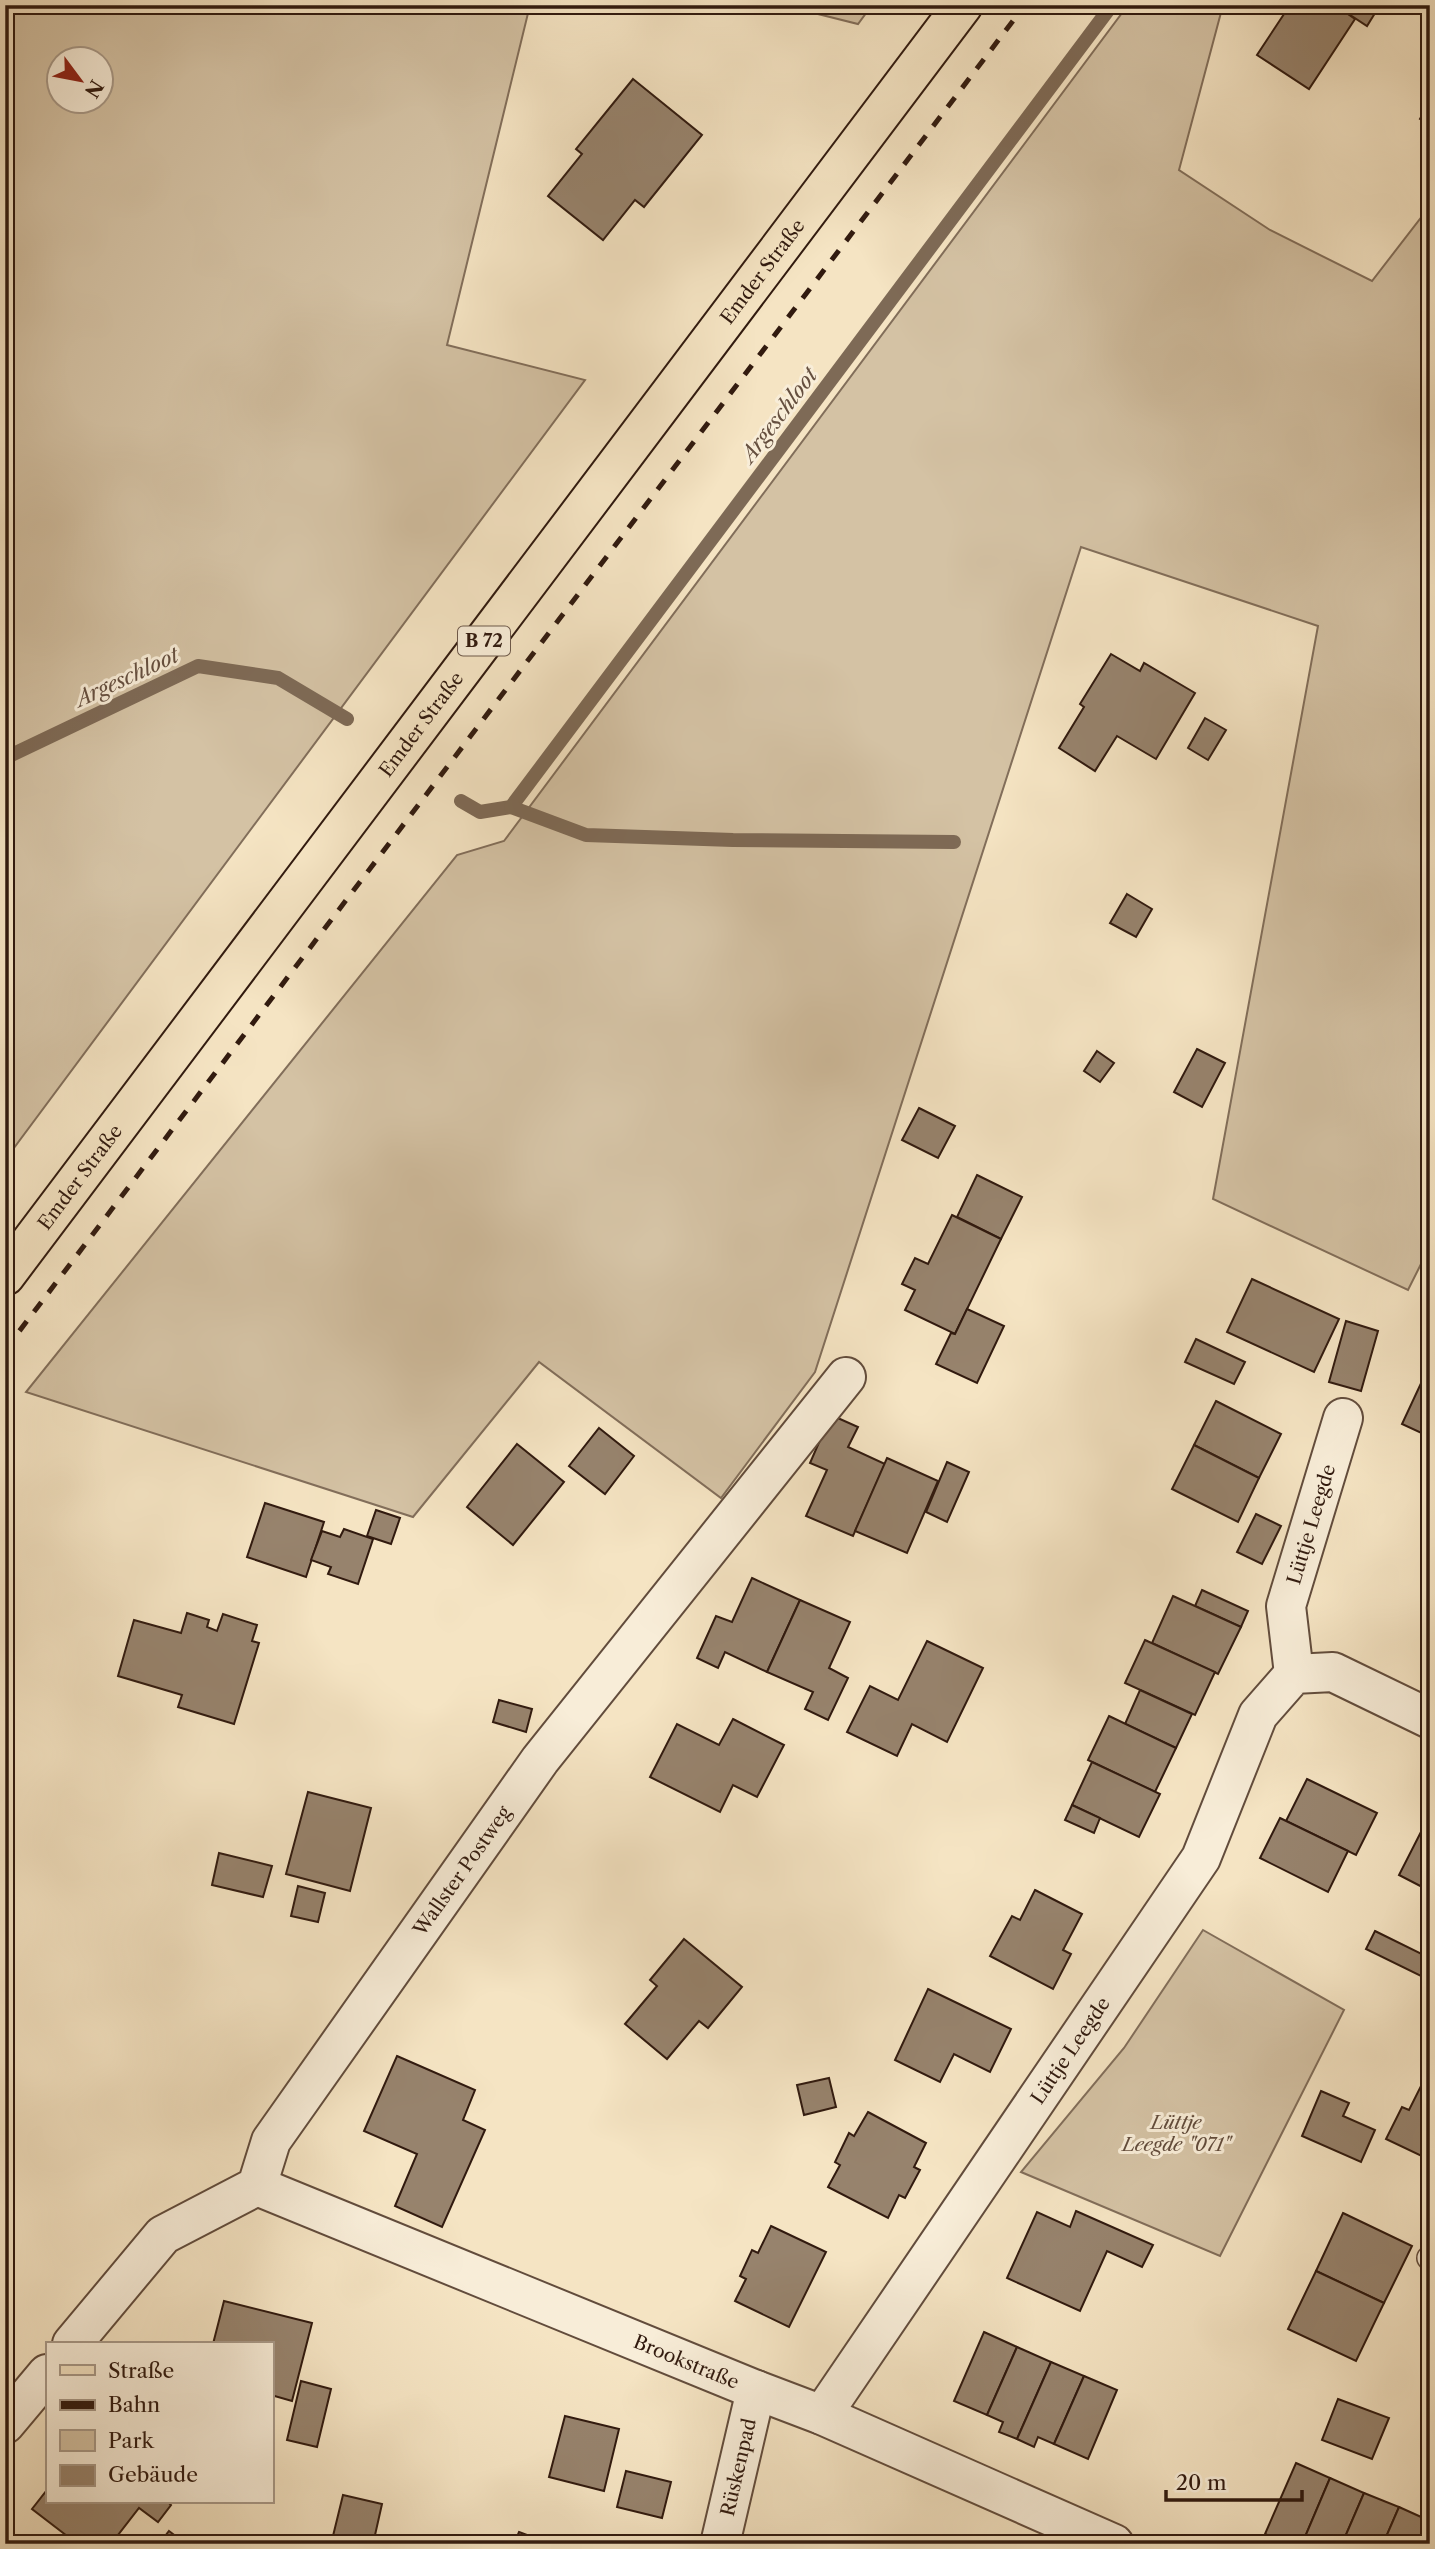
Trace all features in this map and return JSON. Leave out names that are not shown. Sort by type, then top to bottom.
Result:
[{"type":"main road","name":"Emder Straße","points":[[5,1276],[963,5]]},
{"type":"street","name":"Wallster Postweg","points":[[257,2186],[271,2141],[540,1759],[846,1377]]},
{"type":"street","name":"Lüttje Leegde","points":[[822,2415],[1200,1858],[1258,1715],[1294,1674],[1286,1606],[1343,1418]]},
{"type":"street","points":[[1294,1674],[1333,1672],[1430,1719]]},
{"type":"street","points":[[74,2342],[163,2235],[257,2186]]},
{"type":"street","name":"Brookstraße","points":[[257,2186],[822,2415],[1115,2544]]},
{"type":"street","points":[[5,2424],[46,2375]]},
{"type":"street","name":"Rüskenpad","points":[[720,2544],[756,2390]]},
{"type":"green space","points":[[5,5],[530,5],[447,345],[585,380],[5,1160]]},
{"type":"green space","points":[[782,5],[872,5],[858,24]]},
{"type":"green space","points":[[1128,5],[1223,5],[1179,170],[1270,230],[1372,281],[1430,206],[1430,1246],[1408,1290],[1213,1199],[1318,626],[1081,547],[815,1372],[721,1498],[539,1362],[413,1517],[26,1392],[457,855],[504,841]]},
{"type":"green space","name":"Lüttje Leegde \"071\"","points":[[1203,1930],[1344,2010],[1220,2256],[1021,2172],[1124,2048]]},
{"type":"building","points":[[1290,5],[1335,5],[1355,19],[1309,89],[1257,55]]},
{"type":"building","points":[[1335,5],[1380,5],[1367,26]]},
{"type":"building","points":[[633,79],[702,135],[644,207],[635,200],[603,240],[548,196],[582,154],[576,149]]},
{"type":"building","points":[[1430,102],[1430,125],[1420,119]]},
{"type":"building","points":[[1111,654],[1140,671],[1144,663],[1195,693],[1156,759],[1117,736],[1095,771],[1059,748],[1084,707],[1080,704]]},
{"type":"building","points":[[1205,718],[1226,730],[1208,760],[1188,748]]},
{"type":"building","points":[[1127,894],[1152,909],[1136,937],[1110,923]]},
{"type":"building","points":[[1197,1049],[1225,1063],[1202,1107],[1174,1092]]},
{"type":"building","points":[[1097,1051],[1114,1063],[1100,1082],[1084,1071]]},
{"type":"building","points":[[919,1108],[955,1126],[938,1158],[902,1140]]},
{"type":"building","points":[[977,1175],[1022,1197],[1001,1239],[957,1217]]},
{"type":"building","points":[[952,1215],[1001,1239],[955,1334],[905,1310],[915,1290],[902,1284],[915,1258],[928,1264]]},
{"type":"building","points":[[1252,1279],[1339,1319],[1314,1372],[1227,1332]]},
{"type":"building","points":[[967,1309],[1004,1326],[977,1383],[936,1364],[951,1333],[955,1334]]},
{"type":"building","points":[[1346,1321],[1378,1331],[1361,1391],[1329,1382]]},
{"type":"building","points":[[1196,1339],[1245,1362],[1234,1384],[1185,1362]]},
{"type":"building","points":[[1430,1364],[1430,1437],[1402,1424]]},
{"type":"building","points":[[1216,1401],[1281,1434],[1259,1478],[1194,1445]]},
{"type":"building","points":[[831,1415],[858,1427],[848,1447],[885,1464],[853,1536],[806,1516],[827,1470],[810,1463]]},
{"type":"building","points":[[599,1428],[634,1456],[605,1494],[569,1466]]},
{"type":"building","points":[[517,1444],[564,1482],[513,1545],[467,1507]]},
{"type":"building","points":[[1194,1445],[1259,1478],[1238,1522],[1172,1489]]},
{"type":"building","points":[[887,1458],[938,1481],[907,1553],[855,1531]]},
{"type":"building","points":[[947,1462],[969,1472],[947,1522],[926,1512]]},
{"type":"building","points":[[265,1503],[324,1522],[306,1577],[247,1557]]},
{"type":"building","points":[[376,1510],[400,1518],[391,1544],[367,1536]]},
{"type":"building","points":[[1256,1514],[1281,1526],[1262,1564],[1237,1552]]},
{"type":"building","points":[[344,1529],[373,1539],[358,1584],[328,1574],[331,1567],[311,1560],[322,1531],[340,1537]]},
{"type":"building","points":[[752,1578],[800,1600],[767,1672],[725,1652],[718,1668],[697,1658],[716,1616],[732,1622]]},
{"type":"building","points":[[1202,1590],[1248,1611],[1241,1627],[1195,1606]]},
{"type":"building","points":[[1173,1596],[1241,1627],[1218,1674],[1152,1643]]},
{"type":"building","points":[[800,1600],[850,1622],[829,1668],[848,1678],[828,1720],[805,1709],[813,1692],[767,1672]]},
{"type":"building","points":[[187,1613],[209,1620],[207,1627],[217,1631],[223,1614],[257,1625],[252,1641],[259,1643],[234,1724],[178,1707],[182,1695],[118,1676],[134,1620],[181,1633]]},
{"type":"building","points":[[1145,1640],[1215,1672],[1195,1715],[1125,1683]]},
{"type":"building","points":[[927,1641],[983,1668],[947,1742],[912,1724],[897,1756],[847,1732],[870,1686],[898,1700]]},
{"type":"building","points":[[1140,1690],[1192,1714],[1176,1748],[1125,1724]]},
{"type":"building","points":[[499,1700],[532,1709],[526,1732],[493,1722]]},
{"type":"building","points":[[1109,1716],[1176,1748],[1155,1792],[1088,1760]]},
{"type":"building","points":[[733,1719],[784,1745],[757,1797],[733,1785],[720,1812],[650,1777],[677,1724],[719,1745]]},
{"type":"building","points":[[1092,1762],[1160,1794],[1139,1837],[1072,1805]]},
{"type":"building","points":[[1307,1779],[1377,1813],[1356,1855],[1286,1821]]},
{"type":"building","points":[[308,1792],[371,1808],[350,1891],[286,1874]]},
{"type":"building","points":[[1072,1805],[1100,1818],[1094,1833],[1065,1820]]},
{"type":"building","points":[[1280,1818],[1348,1851],[1328,1892],[1260,1858]]},
{"type":"building","points":[[1423,1828],[1430,1832],[1430,1891],[1399,1875]]},
{"type":"building","points":[[219,1853],[272,1866],[263,1897],[212,1885]]},
{"type":"building","points":[[298,1886],[325,1893],[318,1922],[291,1916]]},
{"type":"building","points":[[1035,1890],[1082,1914],[1063,1950],[1071,1954],[1053,1989],[990,1956],[1012,1916],[1020,1920]]},
{"type":"building","points":[[1375,1931],[1430,1958],[1430,1967],[1425,1978],[1366,1949]]},
{"type":"building","points":[[684,1939],[742,1987],[708,2028],[699,2021],[667,2059],[625,2024],[657,1986],[650,1980]]},
{"type":"building","points":[[928,1989],[1011,2029],[990,2072],[954,2054],[940,2082],[895,2060]]},
{"type":"building","points":[[397,2056],[475,2090],[463,2120],[485,2130],[442,2227],[395,2206],[417,2154],[364,2131]]},
{"type":"building","points":[[1426,2076],[1430,2078],[1430,2160],[1386,2139],[1402,2107],[1409,2110]]},
{"type":"building","points":[[829,2078],[836,2107],[804,2115],[797,2085]]},
{"type":"building","points":[[1321,2091],[1349,2103],[1343,2116],[1375,2130],[1361,2162],[1302,2136]]},
{"type":"building","points":[[868,2112],[926,2143],[914,2167],[920,2170],[905,2198],[899,2195],[888,2218],[828,2187],[840,2165],[835,2162],[849,2133],[854,2136]]},
{"type":"building","points":[[1076,2211],[1153,2245],[1142,2267],[1107,2251],[1080,2311],[1007,2278],[1037,2212],[1070,2227]]},
{"type":"building","points":[[1343,2213],[1412,2246],[1384,2303],[1316,2271]]},
{"type":"building","points":[[771,2226],[826,2252],[789,2327],[735,2301],[746,2279],[740,2276],[752,2250],[758,2253]]},
{"type":"building","points":[[1316,2271],[1384,2303],[1356,2361],[1288,2329]]},
{"type":"building","points":[[224,2301],[312,2323],[292,2401],[273,2396],[273,2342],[214,2342]]},
{"type":"building","points":[[984,2332],[1017,2347],[987,2415],[954,2401]]},
{"type":"building","points":[[1017,2347],[1051,2362],[1017,2439],[999,2432],[1003,2422],[987,2415]]},
{"type":"building","points":[[1051,2362],[1084,2376],[1054,2444],[1038,2437],[1034,2447],[1017,2439]]},
{"type":"building","points":[[1084,2376],[1117,2390],[1088,2459],[1054,2444]]},
{"type":"building","points":[[301,2381],[331,2389],[317,2447],[287,2440]]},
{"type":"building","points":[[1338,2399],[1389,2418],[1372,2459],[1322,2440]]},
{"type":"building","points":[[565,2416],[619,2429],[604,2491],[549,2477]]},
{"type":"building","points":[[1296,2463],[1330,2478],[1302,2544],[1287,2544],[1265,2534]]},
{"type":"building","points":[[626,2471],[671,2482],[662,2518],[617,2507]]},
{"type":"building","points":[[1330,2478],[1364,2493],[1342,2544],[1302,2544]]},
{"type":"building","points":[[46,2491],[46,2504],[171,2505],[158,2522],[139,2508],[111,2544],[80,2544],[32,2509]]},
{"type":"building","points":[[1364,2493],[1399,2507],[1383,2544],[1342,2544]]},
{"type":"building","points":[[343,2495],[382,2504],[373,2544],[347,2544],[332,2540]]},
{"type":"building","points":[[1399,2507],[1430,2521],[1430,2529],[1423,2544],[1383,2544]]},
{"type":"building","points":[[169,2531],[186,2544],[159,2544]]},
{"type":"building","points":[[519,2532],[551,2544],[514,2544]]},
{"type":"waterway","name":"Argeschloot","points":[[461,801],[480,812],[511,807],[1112,5]]},
{"type":"waterway","name":"Argeschloot","points":[[5,758],[198,666],[278,678],[347,719]]},
{"type":"waterway","points":[[511,807],[586,835],[733,840],[954,842]]},
{"type":"railway","points":[[5,1350],[1025,5]]}]
